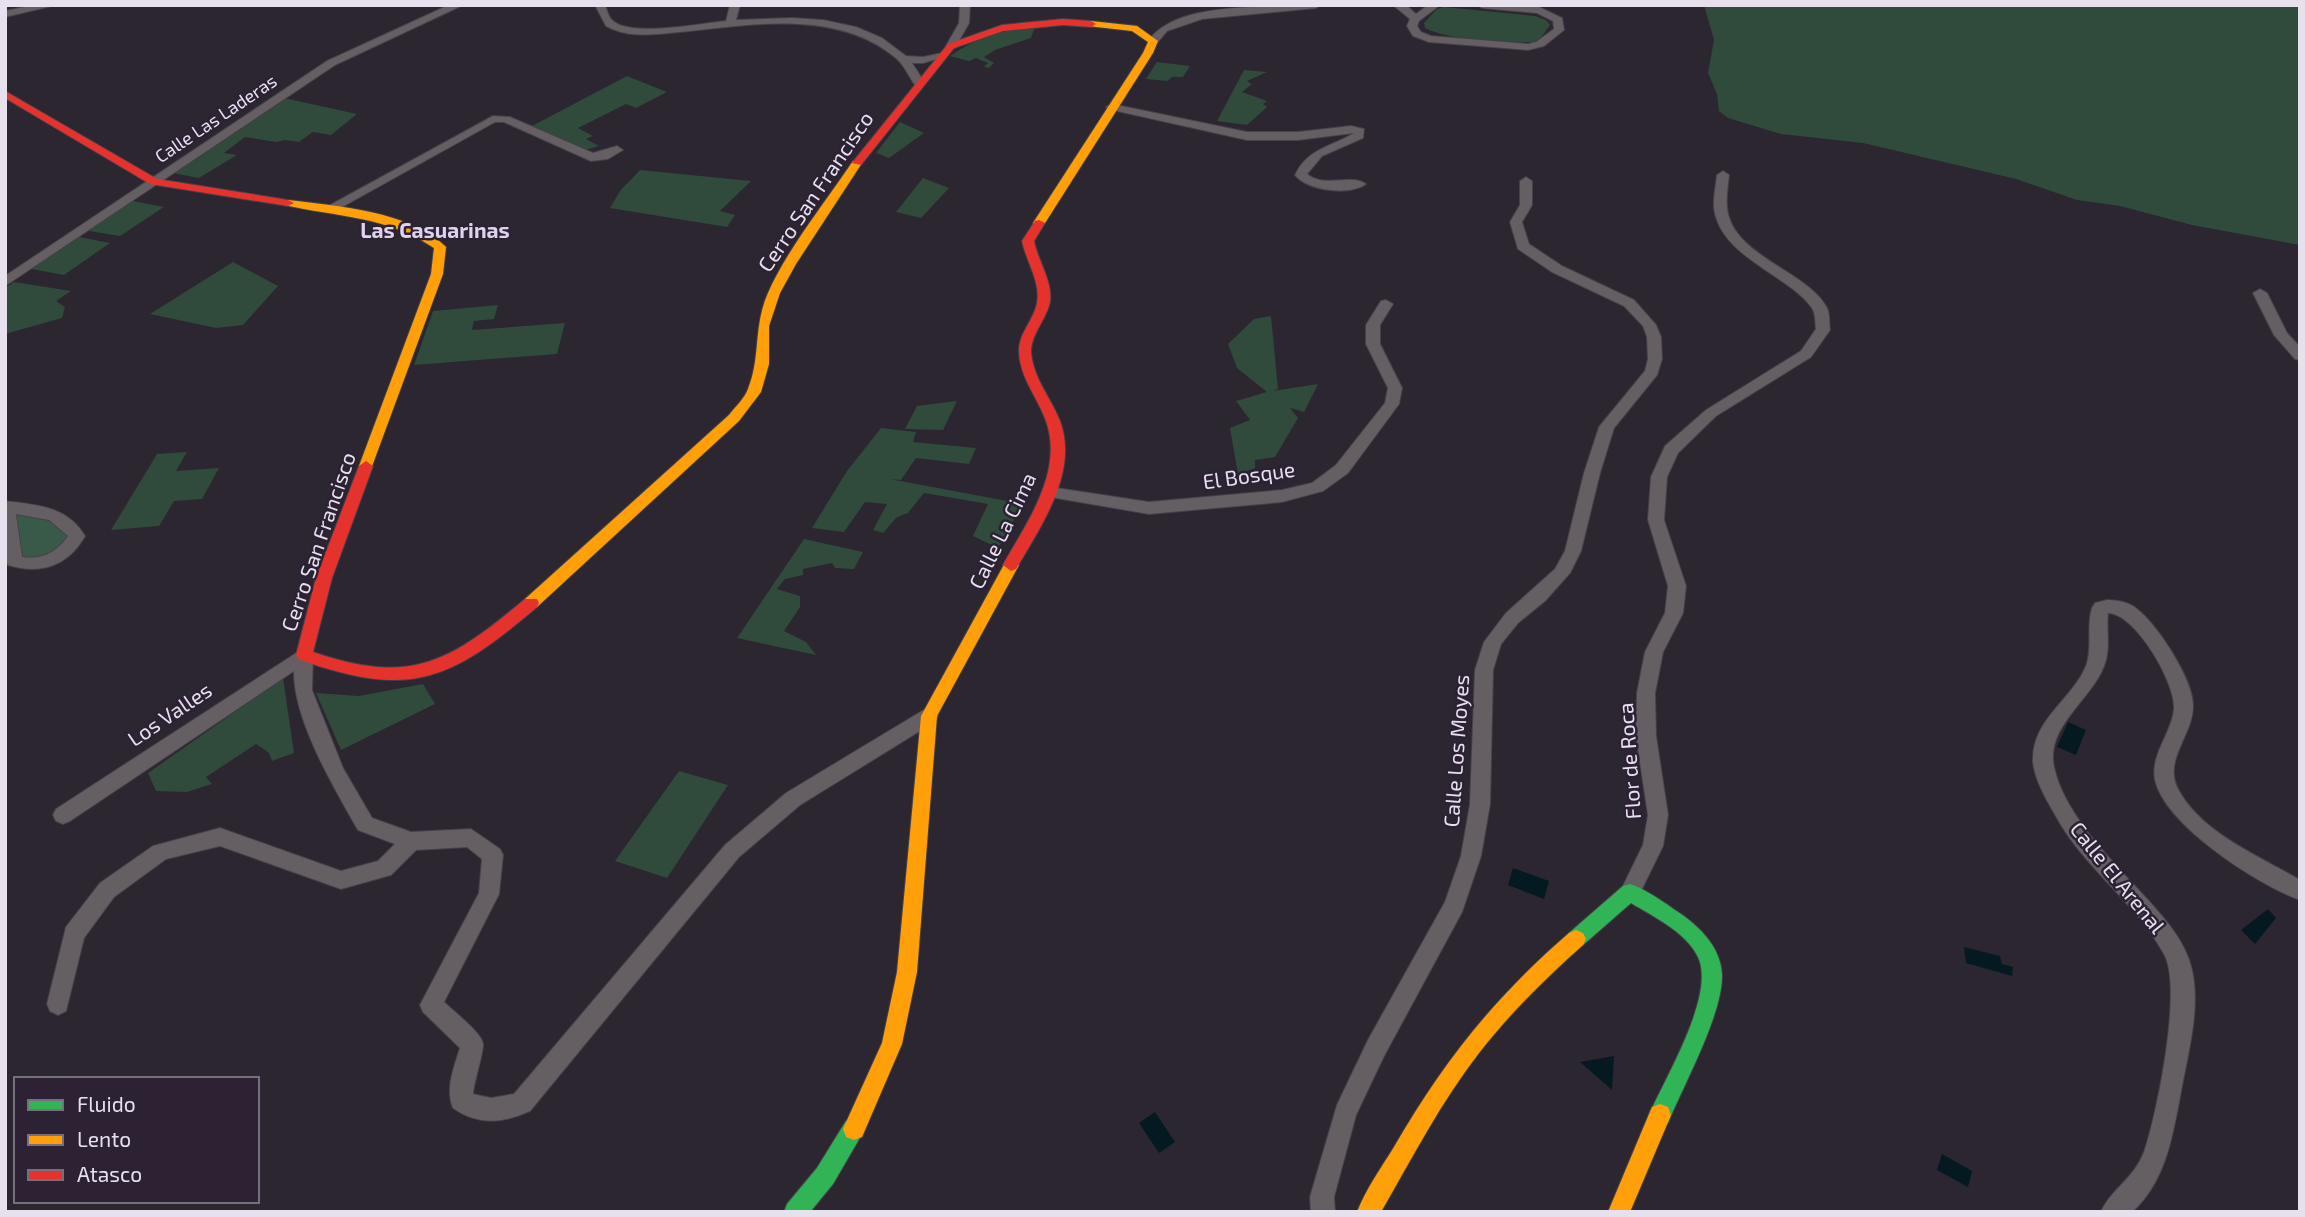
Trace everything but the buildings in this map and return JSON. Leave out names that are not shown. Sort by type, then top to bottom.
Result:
[{"type":"street","points":[[5,14],[51,5]]},
{"type":"street","name":"Calle Las Laderas","points":[[5,282],[331,63],[458,5]]},
{"type":"street","points":[[600,5],[606,20],[624,30],[640,32],[777,22],[835,26],[877,39],[904,59],[919,83]]},
{"type":"street","points":[[730,25],[735,5]]},
{"type":"street","name":"Cerro San Francisco","points":[[8,98],[154,182],[329,209],[394,222],[424,234],[440,247],[437,274],[324,578],[303,655],[342,671],[380,679],[418,674],[463,656],[533,601],[734,418],[754,392],[762,364],[763,326],[775,293],[790,264],[869,146],[947,51],[964,23],[965,5]]},
{"type":"street","points":[[904,59],[923,60],[947,51],[978,34],[1002,28],[1063,22],[1116,25],[1134,28],[1153,41],[1163,29],[1201,16],[1316,5]]},
{"type":"street","points":[[1398,5],[1407,9],[1415,19]]},
{"type":"street","points":[[1435,5],[1415,19],[1412,26],[1417,34],[1429,39],[1510,47],[1540,44],[1559,30],[1558,20],[1539,10],[1482,5]]},
{"type":"street","name":"Calle La Cima","points":[[795,1212],[825,1176],[862,1116],[892,1044],[907,972],[929,716],[1050,492],[1057,461],[1057,435],[1026,362],[1024,348],[1026,337],[1042,308],[1044,297],[1030,258],[1028,241],[1148,53],[1153,41]]},
{"type":"street","points":[[1112,107],[1247,136],[1298,136],[1351,129],[1360,131],[1359,136],[1331,145],[1318,154],[1304,167],[1301,175],[1306,181],[1319,185],[1360,184]]},
{"type":"street","points":[[329,209],[493,119],[506,119],[591,157],[604,156],[617,150]]},
{"type":"street","name":"Flor de Roca","points":[[1368,1212],[1438,1096],[1489,1025],[1548,963],[1630,892],[1653,846],[1658,815],[1646,736],[1646,694],[1654,652],[1674,613],[1677,586],[1656,520],[1659,477],[1671,450],[1691,429],[1711,413],[1807,354],[1819,343],[1826,322],[1818,302],[1765,266],[1735,239],[1717,201],[1723,175]]},
{"type":"street","name":"Calle Los Moyes","points":[[1323,1212],[1322,1197],[1345,1113],[1376,1048],[1455,905],[1471,856],[1480,804],[1485,670],[1493,642],[1512,618],[1561,573],[1573,551],[1598,451],[1607,427],[1652,372],[1655,359],[1654,337],[1649,325],[1629,303],[1557,269],[1523,246],[1516,222],[1525,205],[1526,181]]},
{"type":"street","points":[[2260,293],[2281,335],[2300,356]]},
{"type":"street","name":"El Bosque","points":[[1050,492],[1149,508],[1282,496],[1317,487],[1342,469],[1392,404],[1395,388],[1373,344],[1373,325],[1386,304]]},
{"type":"street","points":[[6,507],[42,509],[59,518],[74,529],[77,536],[73,545],[63,554],[40,564],[23,565],[14,561],[6,507]]},
{"type":"street","name":"Calle El Arenal","points":[[2113,1212],[2126,1202],[2157,1157],[2178,1046],[2182,985],[2180,965],[2171,946],[2077,832],[2058,800],[2043,760],[2044,748],[2053,728],[2066,706],[2092,675],[2097,663],[2100,640],[2097,613],[2101,608],[2118,607],[2130,613],[2167,661],[2182,689],[2182,725],[2164,760],[2163,775],[2178,806],[2192,822],[2214,838],[2300,891]]},
{"type":"street","points":[[303,655],[303,690],[340,781],[366,824],[411,841],[471,838],[493,855],[489,894],[431,1006],[472,1044],[463,1075],[461,1100],[470,1108],[491,1111],[522,1103],[732,851],[793,799],[929,716]]},
{"type":"street","name":"Los Valles","points":[[63,815],[303,655]]},
{"type":"street","points":[[58,1004],[74,934],[107,890],[160,852],[220,837],[341,880],[384,869],[411,841]]},
{"type":"street","points":[[1619,1212],[1704,1010],[1712,977],[1704,950],[1683,926],[1630,892]]},
{"type":"green space","points":[[1704,5],[2300,5],[2300,245],[2192,225],[2120,206],[2077,200],[2016,179],[1863,143],[1781,134],[1728,118],[1719,111],[1717,94],[1708,73],[1714,40]]},
{"type":"green space","points":[[1444,7],[1535,16],[1546,20],[1550,25],[1540,39],[1533,42],[1463,38],[1425,28],[1424,23],[1437,9]]},
{"type":"green space","points":[[1035,27],[1031,38],[995,50],[984,57],[994,63],[989,68],[984,67],[988,63],[976,58],[969,61],[950,56],[991,36]]},
{"type":"green space","points":[[1157,62],[1190,66],[1183,77],[1172,77],[1167,81],[1146,79]]},
{"type":"green space","points":[[1244,70],[1267,72],[1247,81],[1252,84],[1242,92],[1267,101],[1263,104],[1267,107],[1247,125],[1217,121]]},
{"type":"green space","points":[[627,76],[667,92],[636,108],[626,104],[578,128],[593,136],[586,139],[599,146],[585,150],[530,127]]},
{"type":"green space","points":[[284,98],[357,114],[331,135],[313,132],[299,142],[276,142],[245,137],[224,153],[237,155],[199,178],[173,173]]},
{"type":"green space","points":[[900,122],[924,133],[889,158],[876,153]]},
{"type":"green space","points":[[640,170],[751,181],[720,211],[735,215],[727,227],[610,208],[620,191]]},
{"type":"green space","points":[[923,178],[949,188],[921,218],[896,212]]},
{"type":"green space","points":[[128,200],[164,207],[120,236],[83,230]]},
{"type":"green space","points":[[74,236],[110,243],[64,275],[26,268]]},
{"type":"green space","points":[[233,262],[278,286],[243,325],[216,328],[150,314]]},
{"type":"green space","points":[[14,282],[71,291],[56,301],[65,307],[62,318],[5,334],[5,288]]},
{"type":"green space","points":[[498,305],[494,319],[474,321],[472,330],[565,323],[557,354],[414,365],[433,311]]},
{"type":"green space","points":[[1271,316],[1278,389],[1273,391],[1318,384],[1304,412],[1290,408],[1298,418],[1275,457],[1255,460],[1255,468],[1247,471],[1250,481],[1240,486],[1230,428],[1250,420],[1236,401],[1267,392],[1237,368],[1228,344],[1254,319]]},
{"type":"green space","points":[[957,401],[943,430],[905,429],[917,406]]},
{"type":"green space","points":[[881,428],[916,432],[913,442],[976,448],[969,464],[916,458],[901,480],[890,479],[1023,504],[998,548],[973,536],[988,504],[924,493],[908,513],[897,517],[883,533],[873,530],[887,504],[865,502],[844,532],[812,528],[847,471]]},
{"type":"green space","points":[[187,452],[176,471],[219,468],[202,499],[174,501],[159,526],[111,530],[157,454]]},
{"type":"green space","points":[[7,507],[59,518],[73,545],[23,565]]},
{"type":"green space","points":[[804,539],[863,552],[854,569],[835,568],[832,563],[803,569],[803,575],[785,579],[777,589],[800,596],[800,607],[784,631],[806,642],[816,655],[737,638]]},
{"type":"green space","points":[[283,678],[294,753],[272,761],[269,753],[256,744],[206,777],[212,784],[187,792],[156,791],[148,773]]},
{"type":"green space","points":[[423,684],[435,704],[341,750],[316,693],[359,696]]},
{"type":"green space","points":[[679,771],[728,785],[667,878],[615,861]]},
{"type":"water","points":[[2068,722],[2086,730],[2076,755],[2057,747]]},
{"type":"water","points":[[1513,868],[1549,881],[1544,899],[1508,885]]},
{"type":"water","points":[[2268,909],[2276,918],[2255,944],[2241,930]]},
{"type":"water","points":[[1964,947],[2000,956],[2002,964],[2013,967],[2012,976],[1966,963]]},
{"type":"water","points":[[1614,1056],[1612,1090],[1580,1062]]},
{"type":"water","points":[[1155,1112],[1175,1142],[1159,1153],[1139,1123]]},
{"type":"water","points":[[1942,1154],[1972,1171],[1968,1187],[1937,1170]]},
{"type":"traffic: fast","points":[[1576,939],[1630,892],[1679,923],[1705,951],[1712,974],[1710,992],[1699,1027],[1660,1115]]},
{"type":"traffic: fast","points":[[795,1212],[825,1176],[854,1129]]},
{"type":"traffic: slow","points":[[1039,223],[1148,53],[1153,41],[1134,28],[1091,24]]},
{"type":"traffic: slow","points":[[531,603],[734,418],[754,392],[762,364],[763,326],[774,293],[790,264],[857,163]]},
{"type":"traffic: slow","points":[[288,203],[348,211],[387,220],[424,236],[440,247],[437,274],[366,466]]},
{"type":"traffic: slow","points":[[854,1129],[892,1044],[907,972],[929,716],[1011,565]]},
{"type":"traffic: slow","points":[[1368,1212],[1430,1107],[1471,1047],[1521,990],[1576,939]]},
{"type":"traffic: slow","points":[[1619,1212],[1660,1115]]},
{"type":"traffic: jam","points":[[857,163],[951,46],[1002,28],[1063,22],[1091,24]]},
{"type":"traffic: jam","points":[[5,94],[154,182],[288,203]]},
{"type":"traffic: jam","points":[[1011,565],[1048,496],[1058,459],[1058,440],[1053,421],[1032,379],[1025,352],[1044,297],[1028,241],[1039,223]]},
{"type":"traffic: jam","points":[[366,466],[324,578],[304,655],[340,668],[371,674],[400,675],[426,671],[452,661],[477,646],[531,603]]},
{"type":"district","name":"Las Casuarinas","points":[[435,231]]}]
